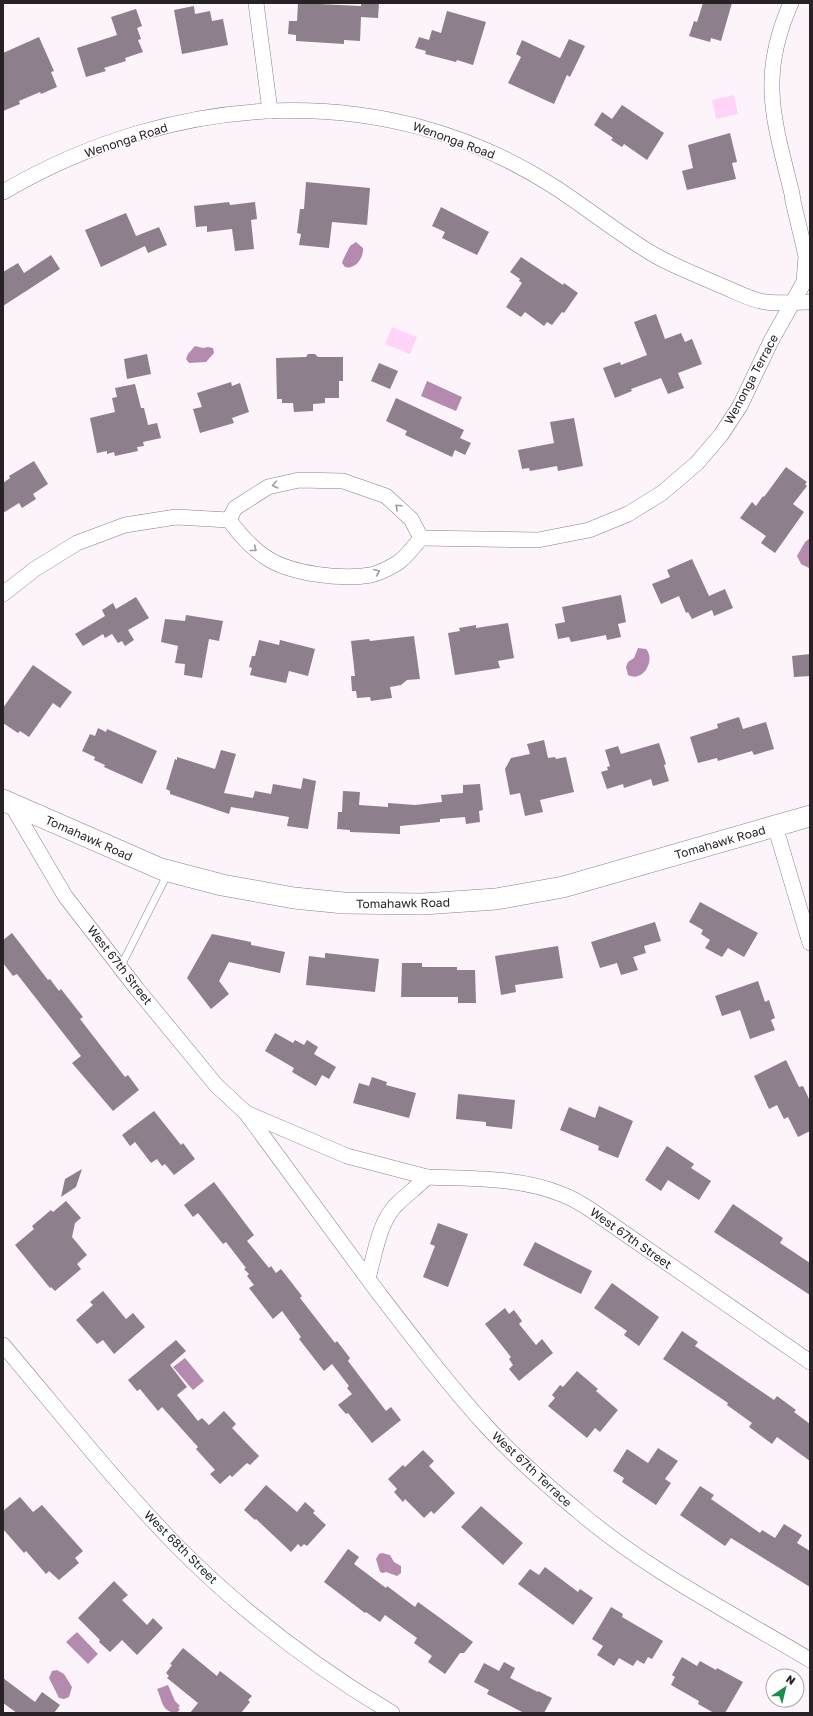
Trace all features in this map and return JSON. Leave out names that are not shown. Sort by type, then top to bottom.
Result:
[{"type":"street","points":[[256,3],[270,111]]},
{"type":"street","name":"Wenonga Terrace","points":[[421,538],[538,540],[589,530],[628,514],[662,493],[697,463],[721,435],[740,406],[771,340],[804,282],[806,256],[774,121],[771,83],[776,44],[791,3]]},
{"type":"street","name":"Wenonga Road","points":[[3,192],[72,157],[123,138],[184,122],[227,114],[270,111],[311,110],[365,115],[420,126],[470,144],[509,161],[553,186],[644,249],[674,266],[765,302],[810,302]]},
{"type":"street","points":[[299,480],[343,481],[386,496],[411,520],[421,538],[397,563],[372,575],[336,576],[300,572],[268,559],[244,540],[229,520],[235,508],[268,487],[299,480]]},
{"type":"street","points":[[3,594],[35,569],[77,543],[125,525],[176,518],[229,520]]},
{"type":"street","name":"Tomahawk Road","points":[[7,802],[161,870],[222,885],[294,898],[344,903],[424,904],[496,899],[563,887],[810,816]]},
{"type":"street","name":"West 67th Street","points":[[7,802],[65,896],[216,1085],[246,1113],[316,1209]]},
{"type":"street","points":[[775,826],[810,943]]},
{"type":"street","name":"West 67th Street","points":[[246,1113],[347,1156],[427,1177],[480,1179],[529,1184],[575,1200],[810,1362]]},
{"type":"street","points":[[368,1278],[381,1232],[394,1207],[427,1177]]},
{"type":"street","name":"West 67th Terrace","points":[[316,1209],[451,1385],[487,1426],[528,1468],[579,1513],[626,1548],[659,1570],[810,1660]]},
{"type":"street","name":"West 68th Street","points":[[3,1345],[131,1496],[175,1544],[217,1584],[275,1633],[327,1672],[392,1713]]},
{"type":"lane","points":[[121,966],[169,871]]},
{"type":"shaded area","points":[[734,95],[738,114],[716,119],[712,100]]},
{"type":"shaded area","points":[[356,242],[363,248],[362,256],[352,267],[345,267],[342,263],[343,259],[350,246]]},
{"type":"shaded area","points":[[392,327],[417,337],[410,354],[385,344]]},
{"type":"shaded area","points":[[195,346],[213,348],[214,353],[206,362],[189,363],[186,359],[188,354]]},
{"type":"shaded area","points":[[427,381],[462,397],[456,411],[421,396]]},
{"type":"shaded area","points":[[810,538],[809,568],[801,564],[797,556],[805,542]]},
{"type":"shaded area","points":[[638,648],[646,649],[650,659],[649,664],[643,673],[639,676],[633,677],[628,675],[626,667],[628,662],[634,658]]},
{"type":"shaded area","points":[[185,1358],[204,1381],[193,1390],[173,1367]]},
{"type":"shaded area","points":[[382,1553],[390,1555],[394,1562],[401,1566],[401,1573],[397,1576],[386,1572],[380,1572],[376,1559],[379,1554]]},
{"type":"shaded area","points":[[77,1632],[98,1654],[88,1664],[66,1642]]},
{"type":"shaded area","points":[[57,1670],[64,1674],[72,1687],[69,1697],[64,1699],[59,1698],[49,1678],[52,1671]]},
{"type":"shaded area","points":[[168,1685],[175,1701],[180,1706],[177,1713],[166,1709],[157,1689]]},
{"type":"building","points":[[298,3],[361,6],[361,3],[379,3],[378,18],[361,17],[360,41],[344,40],[344,44],[296,41],[296,35],[288,34],[289,21],[297,21]]},
{"type":"building","points":[[703,3],[732,3],[721,41],[711,38],[710,42],[689,36],[694,21],[697,22]]},
{"type":"building","points":[[194,6],[195,14],[210,11],[212,21],[223,19],[228,45],[182,54],[174,10]]},
{"type":"building","points":[[136,9],[142,26],[137,28],[141,39],[138,40],[143,52],[125,58],[126,61],[104,68],[106,71],[86,77],[77,48],[117,35],[111,17]]},
{"type":"building","points":[[447,11],[486,22],[473,65],[457,60],[456,62],[425,54],[426,51],[415,48],[419,37],[429,40],[432,30],[441,33]]},
{"type":"building","points":[[39,37],[54,71],[51,72],[57,87],[19,101],[20,104],[3,111],[3,53]]},
{"type":"building","points":[[569,39],[585,46],[570,77],[567,75],[554,104],[508,83],[521,57],[516,54],[522,40],[560,58]]},
{"type":"building","points":[[622,105],[664,133],[647,160],[624,144],[622,147],[611,140],[613,138],[594,125],[602,112],[612,119]]},
{"type":"building","points":[[730,133],[737,162],[732,163],[736,179],[687,190],[682,171],[693,168],[688,145]]},
{"type":"building","points":[[306,182],[370,188],[367,225],[332,222],[329,248],[299,245],[301,234],[297,233],[300,209],[304,209]]},
{"type":"building","points":[[229,202],[230,205],[255,202],[257,219],[251,220],[254,249],[235,251],[232,229],[207,232],[207,226],[196,227],[194,206]]},
{"type":"building","points":[[441,207],[489,232],[477,255],[442,238],[445,232],[432,226]]},
{"type":"building","points":[[126,213],[136,236],[159,227],[167,245],[148,253],[145,246],[101,267],[85,230]]},
{"type":"building","points":[[51,255],[60,269],[3,306],[3,272],[18,263],[24,273]]},
{"type":"building","points":[[521,257],[563,285],[564,283],[578,293],[564,313],[562,312],[552,325],[547,322],[544,326],[525,312],[521,317],[506,307],[522,283],[519,281],[520,279],[510,272]]},
{"type":"building","points":[[656,314],[665,339],[681,333],[685,342],[692,339],[702,364],[678,373],[684,388],[668,394],[661,378],[631,389],[632,391],[615,398],[603,368],[620,362],[621,365],[647,355],[634,322]]},
{"type":"building","points":[[147,354],[151,374],[127,379],[124,359]]},
{"type":"building","points":[[308,354],[315,354],[318,357],[343,357],[343,381],[339,381],[339,398],[325,398],[325,403],[313,404],[313,411],[294,412],[293,403],[282,403],[282,399],[277,399],[276,358],[306,357]]},
{"type":"building","points":[[379,363],[398,371],[390,389],[371,381]]},
{"type":"building","points":[[231,382],[232,386],[240,383],[249,412],[232,418],[234,423],[200,433],[193,409],[202,407],[197,393]]},
{"type":"building","points":[[135,384],[141,408],[144,408],[148,425],[157,423],[161,438],[143,442],[144,446],[137,447],[138,451],[115,456],[114,452],[107,454],[107,451],[97,453],[90,418],[115,412],[112,398],[117,397],[115,388]]},
{"type":"building","points":[[396,398],[464,430],[460,438],[471,443],[465,455],[455,450],[452,457],[405,435],[407,431],[386,421]]},
{"type":"building","points":[[574,418],[583,466],[558,471],[557,466],[530,471],[529,468],[522,469],[518,450],[554,443],[550,422]]},
{"type":"building","points":[[34,461],[48,484],[33,494],[36,499],[22,508],[19,503],[3,513],[3,483],[10,478],[9,476]]},
{"type":"building","points":[[786,467],[807,482],[805,484],[807,486],[793,504],[804,512],[775,553],[761,543],[766,536],[740,518],[752,502],[756,506]]},
{"type":"building","points":[[692,559],[709,596],[725,589],[733,608],[714,616],[712,610],[692,619],[688,612],[686,613],[679,596],[661,604],[652,584],[670,577],[667,570]]},
{"type":"building","points":[[621,595],[626,622],[618,624],[621,637],[607,640],[606,635],[571,642],[569,637],[558,639],[555,624],[565,622],[562,607]]},
{"type":"building","points":[[136,597],[149,618],[128,630],[134,640],[125,646],[122,641],[118,643],[112,634],[105,638],[103,634],[83,646],[75,634],[105,616],[102,610],[113,603],[116,609]]},
{"type":"building","points":[[186,615],[223,621],[219,641],[209,639],[202,678],[184,675],[185,664],[175,663],[178,646],[161,642],[165,619],[185,621]]},
{"type":"building","points":[[508,623],[514,658],[498,661],[500,668],[455,675],[448,633],[460,631],[459,628],[476,625],[476,628]]},
{"type":"building","points":[[414,636],[420,679],[407,680],[401,685],[390,687],[392,698],[371,701],[370,697],[357,698],[356,691],[352,691],[351,676],[355,676],[351,641],[369,639],[370,641]]},
{"type":"building","points":[[259,640],[279,645],[280,640],[315,649],[308,676],[289,671],[286,683],[250,675],[252,668],[249,667],[252,656],[255,656]]},
{"type":"building","points":[[810,654],[810,676],[794,677],[792,656]]},
{"type":"building","points":[[33,665],[72,692],[60,708],[53,703],[29,737],[20,731],[18,733],[3,723],[3,708]]},
{"type":"building","points":[[739,717],[743,729],[766,722],[774,749],[754,755],[752,751],[718,761],[717,758],[698,763],[690,737],[718,728],[717,724]]},
{"type":"building","points":[[98,728],[106,732],[107,729],[157,751],[142,784],[104,767],[105,765],[94,760],[95,757],[82,751],[90,734],[95,736]]},
{"type":"building","points":[[544,740],[548,758],[555,757],[556,759],[566,757],[574,792],[540,800],[543,812],[525,816],[520,793],[510,795],[505,769],[511,758],[530,754],[527,744]]},
{"type":"building","points":[[659,743],[666,764],[664,765],[669,781],[653,786],[651,779],[624,788],[623,784],[607,789],[601,772],[608,770],[607,767],[610,766],[605,750],[618,746],[621,754]]},
{"type":"building","points":[[221,750],[236,754],[224,793],[253,798],[255,791],[271,794],[273,784],[301,789],[303,778],[316,781],[308,829],[287,826],[289,817],[231,807],[229,814],[170,794],[170,791],[166,789],[175,759],[177,760],[177,757],[215,769]]},
{"type":"building","points":[[480,784],[483,810],[479,811],[480,822],[466,824],[465,817],[440,819],[440,822],[400,826],[400,834],[350,832],[350,830],[337,829],[338,812],[342,812],[343,791],[360,792],[359,805],[388,807],[388,803],[415,805],[442,802],[441,795],[463,793],[463,785]]},
{"type":"building","points":[[700,902],[758,933],[744,957],[728,948],[722,957],[705,948],[710,940],[701,934],[703,930],[689,922]]},
{"type":"building","points":[[655,922],[661,941],[644,946],[646,953],[633,957],[638,970],[621,975],[617,963],[600,968],[591,942]]},
{"type":"building","points":[[12,933],[48,980],[50,979],[59,991],[61,989],[83,1017],[80,1019],[125,1077],[128,1075],[139,1090],[113,1111],[72,1063],[81,1056],[17,974],[13,976],[3,963],[3,940]]},
{"type":"building","points":[[212,934],[251,942],[251,945],[285,952],[280,973],[229,962],[219,981],[229,994],[211,1009],[187,978]]},
{"type":"building","points":[[558,946],[563,978],[515,985],[516,992],[501,995],[495,956]]},
{"type":"building","points":[[325,953],[379,959],[375,992],[306,985],[309,956],[325,958]]},
{"type":"building","points":[[402,963],[422,963],[422,967],[457,967],[457,970],[475,970],[476,1003],[458,1003],[458,997],[401,997]]},
{"type":"building","points":[[758,981],[765,1002],[769,1000],[775,1018],[771,1020],[775,1030],[750,1039],[740,1010],[722,1016],[715,996]]},
{"type":"building","points":[[275,1033],[293,1043],[295,1040],[304,1045],[307,1040],[318,1047],[314,1054],[336,1067],[329,1079],[322,1075],[316,1086],[292,1072],[294,1068],[265,1051]]},
{"type":"building","points":[[786,1060],[799,1087],[803,1086],[810,1101],[810,1131],[798,1137],[788,1117],[784,1119],[777,1105],[769,1109],[754,1076]]},
{"type":"building","points":[[372,1077],[387,1082],[386,1085],[416,1093],[409,1118],[353,1103],[359,1083],[369,1086]]},
{"type":"building","points":[[458,1094],[515,1100],[512,1129],[486,1126],[486,1122],[456,1119]]},
{"type":"building","points":[[599,1106],[633,1121],[618,1158],[598,1150],[599,1146],[560,1130],[569,1107],[595,1118]]},
{"type":"building","points":[[154,1111],[181,1145],[183,1143],[195,1159],[174,1175],[165,1164],[162,1166],[157,1159],[151,1163],[135,1142],[130,1146],[122,1135]]},
{"type":"building","points":[[667,1146],[694,1164],[691,1168],[711,1181],[699,1200],[668,1180],[661,1191],[645,1180]]},
{"type":"building","points":[[82,1169],[76,1187],[61,1197],[65,1179]]},
{"type":"building","points":[[214,1182],[254,1235],[247,1241],[269,1268],[271,1266],[276,1273],[281,1269],[302,1296],[300,1298],[335,1343],[337,1341],[350,1358],[348,1361],[386,1411],[391,1407],[401,1420],[372,1443],[348,1413],[346,1414],[338,1405],[352,1394],[347,1388],[349,1386],[332,1364],[324,1371],[299,1339],[301,1337],[282,1311],[273,1319],[249,1288],[254,1285],[247,1276],[249,1274],[244,1269],[246,1268],[226,1242],[223,1244],[198,1213],[193,1217],[184,1205]]},
{"type":"building","points":[[66,1201],[81,1218],[75,1223],[72,1237],[87,1255],[77,1264],[81,1269],[55,1291],[51,1287],[50,1288],[15,1245],[34,1229],[32,1226],[51,1210],[53,1212]]},
{"type":"building","points":[[733,1204],[783,1238],[780,1243],[810,1263],[810,1295],[714,1232]]},
{"type":"building","points":[[438,1223],[468,1234],[448,1287],[423,1277],[435,1246],[430,1244]]},
{"type":"building","points":[[535,1242],[592,1271],[581,1294],[523,1265]]},
{"type":"building","points":[[612,1283],[659,1317],[639,1346],[624,1335],[627,1331],[594,1308]]},
{"type":"building","points":[[103,1291],[126,1319],[133,1313],[145,1327],[114,1354],[103,1340],[97,1344],[76,1320],[93,1305],[90,1302]]},
{"type":"building","points":[[505,1308],[509,1314],[514,1310],[522,1321],[519,1324],[536,1345],[542,1339],[553,1353],[519,1381],[509,1369],[513,1365],[509,1359],[511,1357],[485,1324]]},
{"type":"building","points":[[682,1331],[698,1342],[695,1346],[774,1400],[777,1396],[796,1410],[794,1412],[810,1424],[810,1461],[777,1437],[772,1444],[749,1427],[752,1423],[727,1405],[728,1403],[663,1359]]},
{"type":"building","points":[[176,1340],[186,1351],[170,1365],[187,1387],[177,1395],[198,1421],[202,1418],[209,1425],[224,1411],[236,1424],[232,1428],[259,1456],[250,1465],[247,1463],[232,1477],[230,1475],[220,1484],[210,1474],[215,1470],[196,1449],[198,1447],[162,1407],[158,1411],[140,1389],[137,1391],[128,1380]]},
{"type":"building","points":[[577,1371],[598,1389],[596,1391],[618,1410],[600,1432],[595,1428],[587,1438],[548,1406],[555,1398],[552,1395],[560,1385],[563,1387]]},
{"type":"building","points":[[658,1448],[678,1461],[665,1479],[671,1483],[656,1505],[622,1482],[624,1478],[613,1471],[627,1449],[648,1463]]},
{"type":"building","points":[[423,1450],[434,1461],[429,1466],[455,1493],[434,1514],[431,1511],[424,1518],[405,1499],[403,1502],[394,1492],[397,1489],[388,1479],[403,1465],[405,1467]]},
{"type":"building","points":[[266,1485],[297,1512],[305,1502],[315,1511],[313,1513],[326,1525],[307,1546],[304,1544],[301,1547],[298,1544],[291,1552],[256,1519],[255,1520],[244,1510]]},
{"type":"building","points":[[700,1486],[714,1495],[711,1499],[760,1533],[762,1530],[775,1538],[784,1524],[802,1535],[797,1543],[810,1551],[810,1587],[731,1538],[725,1546],[680,1515]]},
{"type":"building","points":[[20,1497],[33,1512],[42,1505],[83,1551],[75,1558],[79,1563],[59,1580],[49,1571],[46,1574],[26,1551],[24,1553],[3,1529],[3,1511]]},
{"type":"building","points":[[481,1506],[523,1543],[503,1565],[461,1527]]},
{"type":"building","points":[[348,1549],[359,1557],[354,1564],[386,1588],[387,1586],[415,1607],[418,1602],[473,1642],[464,1653],[460,1653],[445,1674],[428,1662],[432,1656],[414,1643],[417,1638],[385,1615],[380,1622],[366,1612],[365,1613],[324,1582]]},
{"type":"building","points":[[545,1567],[578,1592],[580,1589],[593,1598],[573,1625],[518,1584],[530,1569],[539,1575]]},
{"type":"building","points":[[114,1581],[128,1595],[122,1600],[147,1625],[153,1618],[163,1628],[137,1655],[122,1640],[110,1652],[78,1618]]},
{"type":"building","points":[[611,1607],[623,1614],[622,1617],[663,1641],[652,1659],[648,1657],[644,1664],[637,1660],[633,1666],[619,1658],[614,1666],[597,1655],[603,1646],[592,1639]]},
{"type":"building","points":[[183,1648],[217,1676],[220,1671],[252,1696],[248,1700],[250,1702],[241,1713],[190,1713],[198,1703],[167,1678],[169,1676],[166,1673],[172,1665],[170,1664]]},
{"type":"building","points":[[682,1657],[697,1666],[700,1661],[743,1682],[725,1713],[714,1713],[698,1704],[699,1701],[671,1685],[675,1677],[672,1675]]},
{"type":"building","points":[[504,1662],[515,1668],[510,1678],[552,1698],[544,1713],[524,1713],[487,1694],[489,1690],[474,1682],[484,1663],[499,1671]]},
{"type":"building","points":[[3,1678],[35,1702],[42,1692],[60,1705],[54,1713],[17,1713],[3,1703]]}]
